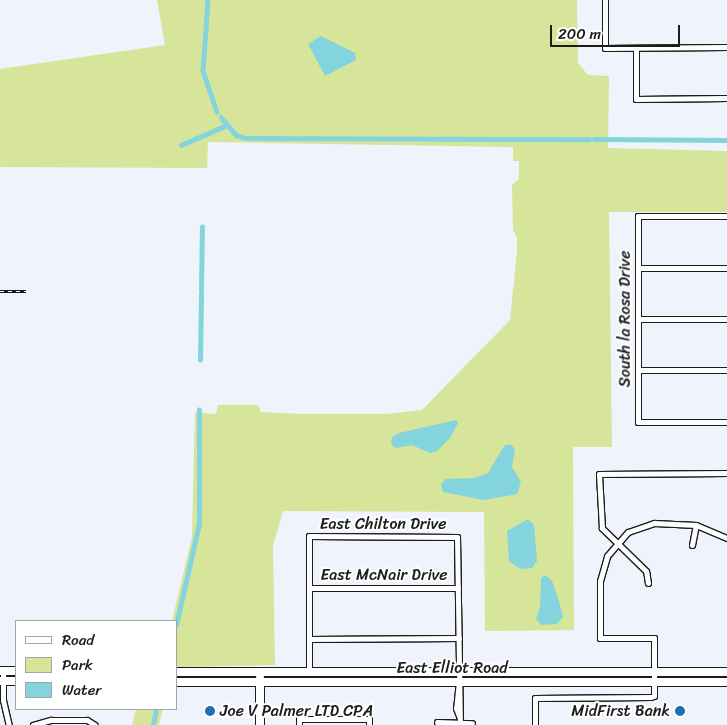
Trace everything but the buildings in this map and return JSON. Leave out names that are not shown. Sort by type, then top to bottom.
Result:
[{"type":"main road","points":[[2,671],[15,671]]},
{"type":"main road","name":"East Elliot Road","points":[[178,672],[727,672]]},
{"type":"main road","points":[[260,672],[258,688],[260,722]]},
{"type":"main road","points":[[509,672],[509,681]]},
{"type":"main road","points":[[688,681],[716,676],[717,672]]},
{"type":"main road","points":[[1,681],[15,681]]},
{"type":"main road","name":"East Elliot Road","points":[[178,682],[727,682]]},
{"type":"street","points":[[605,0],[605,48],[727,47]]},
{"type":"street","points":[[636,48],[636,99],[727,98]]},
{"type":"street","name":"South la Rosa Drive","points":[[727,216],[638,216],[638,422],[727,422]]},
{"type":"street","points":[[638,268],[727,268]]},
{"type":"street","points":[[638,319],[727,319]]},
{"type":"street","points":[[638,370],[727,370]]},
{"type":"street","points":[[648,583],[646,570],[607,536],[600,520],[599,474],[727,473]]},
{"type":"street","points":[[692,545],[696,525]]},
{"type":"street","points":[[535,725],[535,698],[652,697],[654,638],[600,638],[602,570],[615,544],[642,526],[696,525],[727,538]]},
{"type":"street","name":"East Chilton Drive","points":[[309,588],[309,536],[457,537],[458,588]]},
{"type":"street","points":[[309,588],[309,672]]},
{"type":"street","name":"East McNair Drive","points":[[309,588],[458,588]]},
{"type":"street","points":[[458,588],[459,721]]},
{"type":"street","points":[[309,639],[459,638]]},
{"type":"street","points":[[2,671],[1,681],[9,725]]},
{"type":"street","points":[[34,725],[51,720],[95,724]]},
{"type":"street","points":[[438,722],[459,721],[472,723]]},
{"type":"street","points":[[299,722],[369,722]]},
{"type":"green space","points":[[157,0],[577,0],[578,63],[588,75],[609,76],[608,148],[727,151],[727,212],[609,212],[612,447],[573,447],[574,630],[485,631],[484,512],[283,511],[273,546],[275,665],[178,667],[178,620],[172,620],[192,537],[195,412],[216,414],[218,405],[258,405],[261,412],[300,414],[386,414],[422,410],[510,320],[517,252],[517,238],[513,230],[512,185],[519,179],[519,161],[513,161],[513,147],[208,142],[207,168],[0,167],[0,69],[165,45]]},
{"type":"green space","points":[[136,710],[163,710],[159,725],[132,725]]},
{"type":"water","points":[[321,36],[355,53],[356,60],[325,76],[308,44]]},
{"type":"water","points":[[456,420],[458,423],[450,438],[437,451],[430,453],[412,445],[396,448],[391,444],[392,437],[399,433]]},
{"type":"water","points":[[510,444],[515,449],[512,467],[521,482],[517,494],[484,500],[443,492],[441,485],[445,479],[475,478],[488,473],[504,446]]},
{"type":"water","points":[[528,519],[534,525],[537,561],[532,568],[520,569],[509,561],[507,531]]},
{"type":"water","points":[[545,575],[552,581],[563,617],[557,624],[541,625],[536,619],[540,607],[541,578]]},
{"type":"waterway","points":[[208,0],[203,71],[217,112]]},
{"type":"waterway","points":[[221,117],[236,135],[246,138],[589,139]]},
{"type":"waterway","points":[[181,145],[227,125]]},
{"type":"waterway","points":[[594,139],[727,140]]},
{"type":"waterway","points":[[201,289],[202,227]]},
{"type":"waterway","points":[[200,360],[201,293]]},
{"type":"waterway","points":[[177,620],[199,524],[199,410]]},
{"type":"waterway","points":[[153,725],[156,710]]},
{"type":"railway","points":[[0,291],[26,291]]},
{"type":"place","name":"Joe V Palmer LTD CPA","points":[[210,711]]},
{"type":"place","name":"MidFirst Bank","points":[[680,711]]}]
